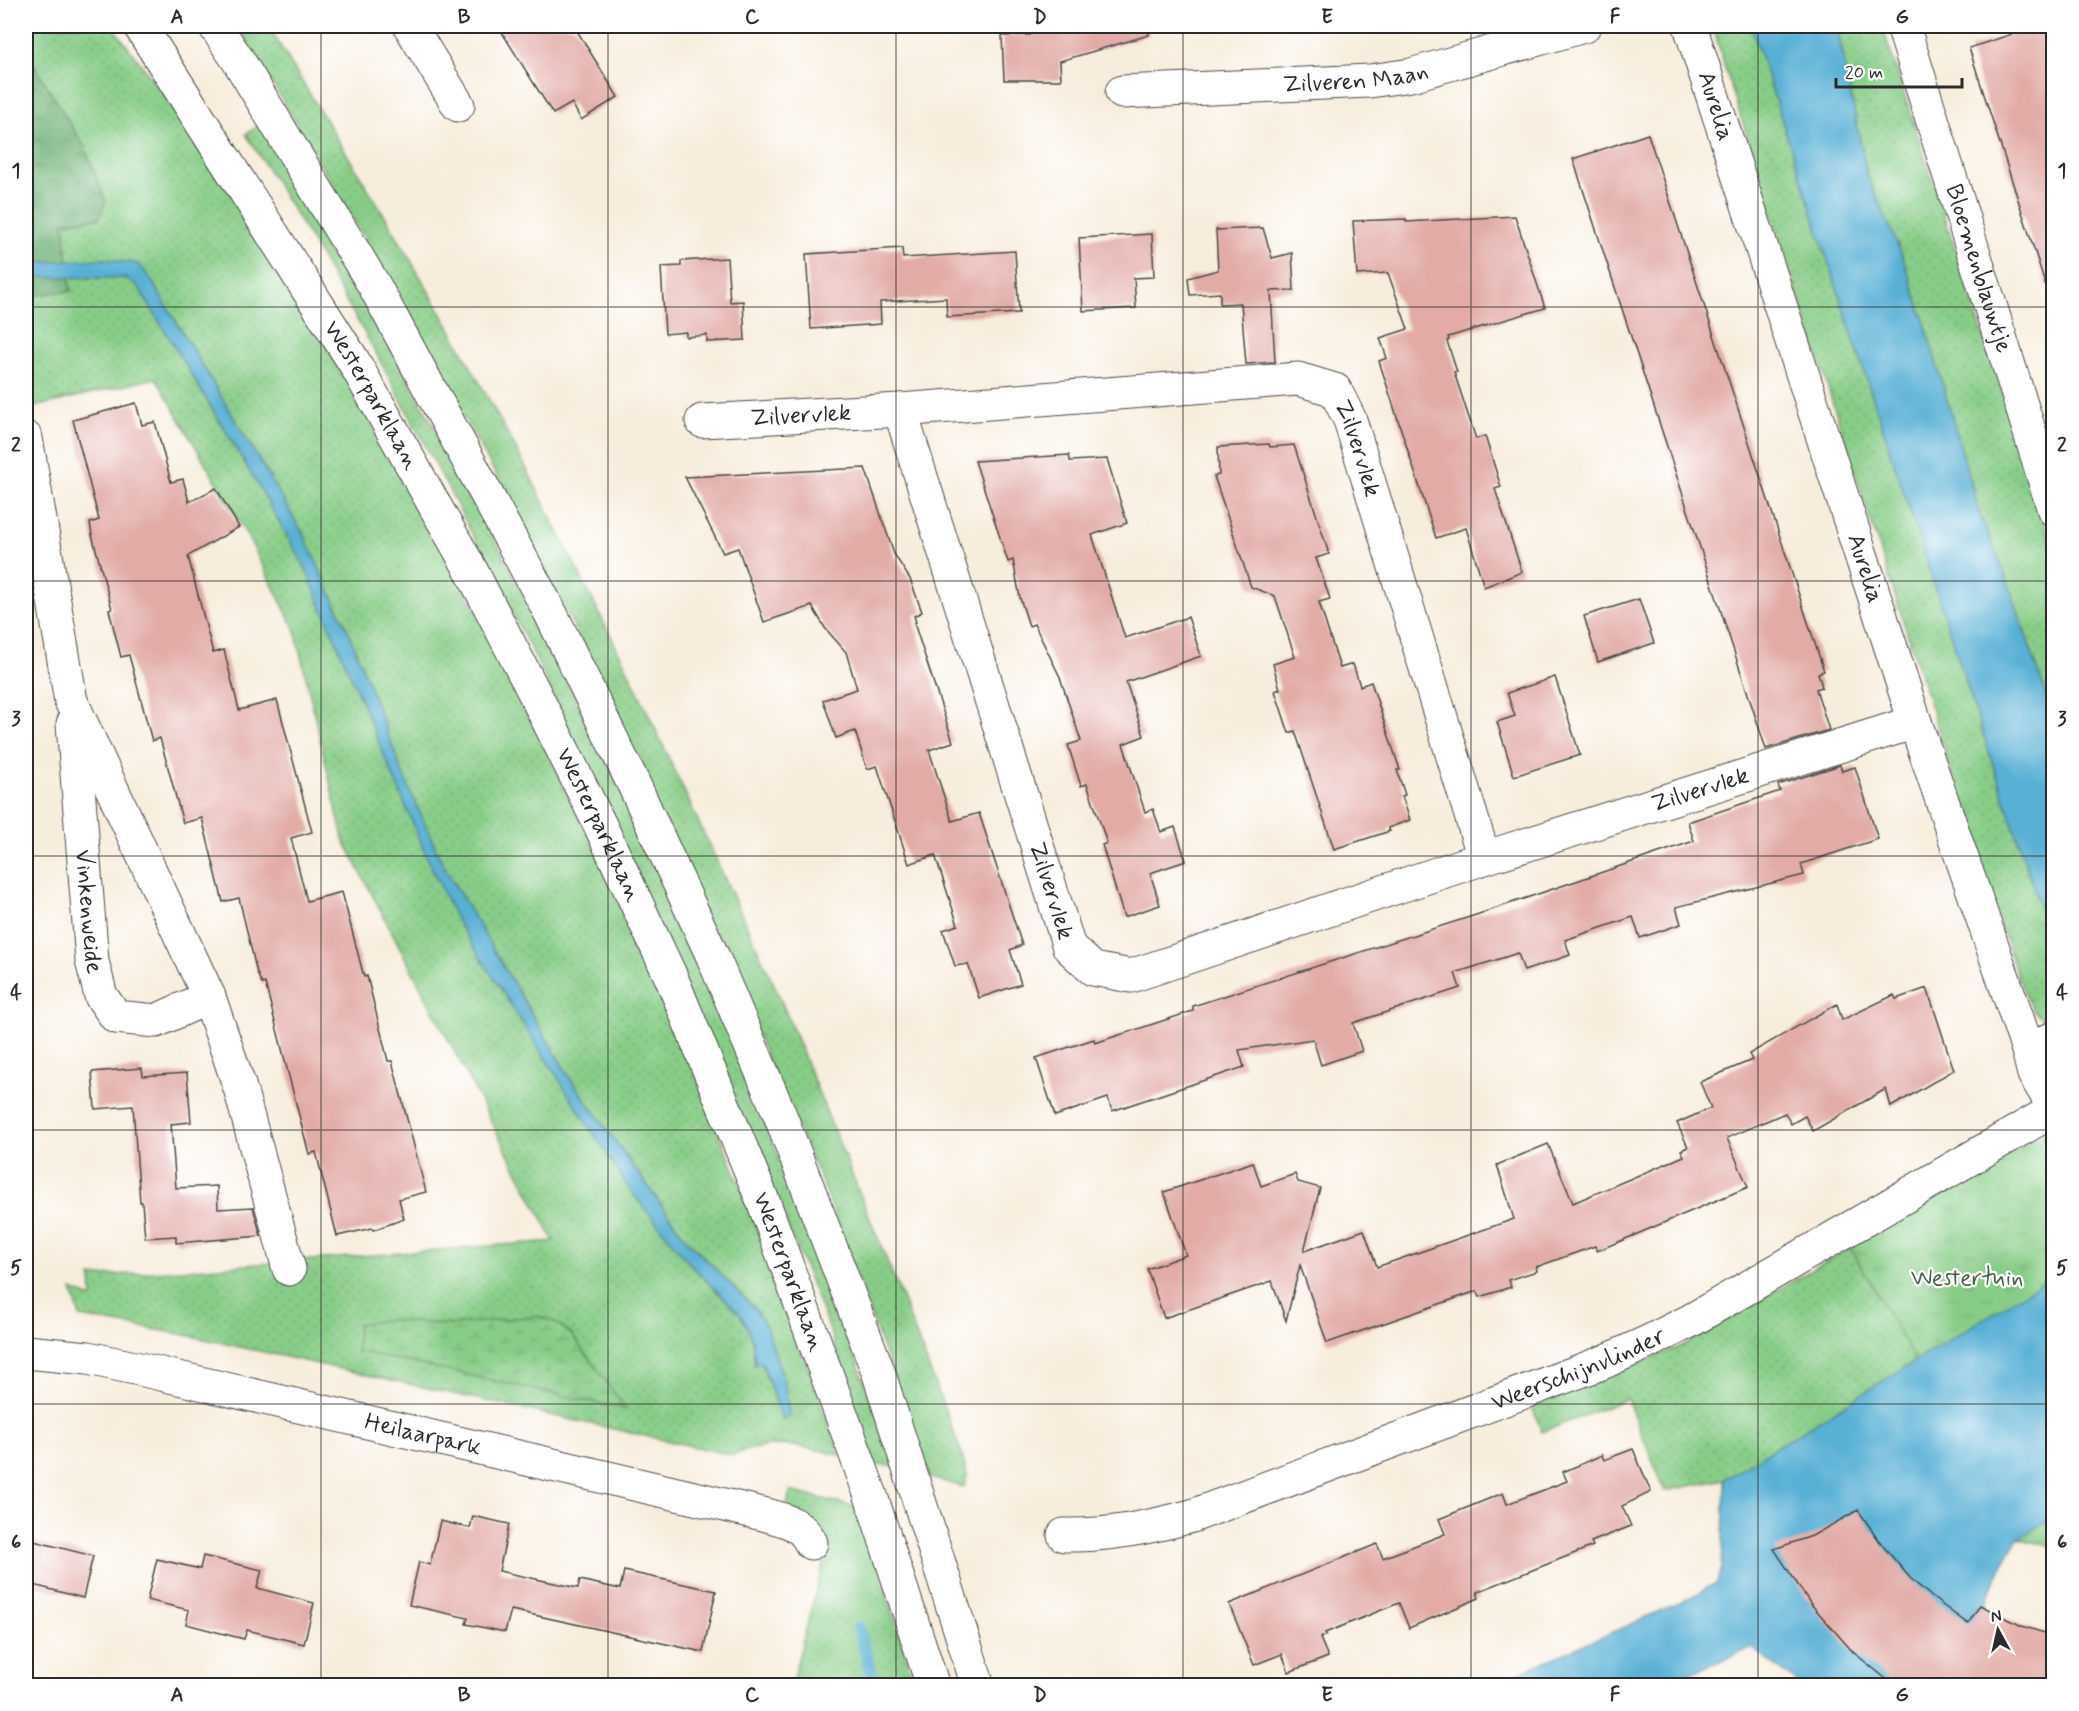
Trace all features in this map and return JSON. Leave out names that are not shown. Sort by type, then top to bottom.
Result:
[{"type":"street","name":"Westerparklaan","points":[[140,26],[354,362],[471,570],[600,825],[671,977],[765,1206],[871,1496],[933,1686]]},
{"type":"street","name":"Westerparklaan","points":[[215,26],[238,60],[374,285],[551,614],[636,789],[713,957],[780,1115],[839,1267],[878,1371],[978,1686]]},
{"type":"street","points":[[410,26],[458,105]]},
{"type":"street","name":"Zilveren Maan","points":[[1122,92],[1370,81],[1446,67],[1584,26]]},
{"type":"street","name":"Aurelia","points":[[1690,26],[1915,722],[2041,1044],[2034,1074],[2054,1108]]},
{"type":"street","name":"Bloemenblauwtje","points":[[1903,26],[2054,510]]},
{"type":"street","name":"Zilvervlek","points":[[702,421],[900,411],[1298,379],[1335,390],[1350,420],[1484,858]]},
{"type":"street","name":"Zilvervlek","points":[[900,411],[1068,947],[1093,969],[1131,976],[1484,858],[1915,722]]},
{"type":"street","name":"Vinkenweide","points":[[26,438],[71,701],[92,961],[101,996],[116,1017],[156,1021],[209,997]]},
{"type":"street","name":"Vinkenweide","points":[[71,701],[209,997],[240,1088],[289,1269]]},
{"type":"street","name":"Weerschijnvlinder","points":[[1064,1535],[1084,1536],[1139,1529],[1192,1516],[1604,1362],[1690,1321],[2054,1108]]},
{"type":"street","name":"Heilaarpark","points":[[26,1352],[88,1358],[144,1370],[763,1514],[796,1525],[805,1531],[811,1543]]},
{"type":"green space","points":[[26,26],[112,26],[205,148],[303,303],[472,601],[591,841],[704,1095],[749,1207],[840,1455],[798,1446],[774,1445],[732,1455],[181,1334],[80,1317],[72,1290],[92,1298],[91,1277],[554,1241],[343,839],[295,630],[248,537],[156,378],[34,407],[26,368],[26,296],[71,291],[69,277],[125,278],[138,286],[305,567],[431,866],[457,921],[690,1264],[740,1314],[751,1335],[755,1365],[761,1363],[782,1418],[790,1416],[754,1308],[685,1238],[570,1078],[444,867],[404,777],[349,633],[304,535],[150,278],[138,264],[104,259],[68,262],[64,223],[99,218],[85,148],[26,52]],"holes":[[[537,1316],[557,1323],[572,1335],[450,1325]]]},
{"type":"green space","points":[[238,26],[268,26],[389,223],[523,462],[627,668],[778,993],[897,1285],[962,1454],[967,1476],[964,1487],[930,1478],[826,1192],[600,678],[500,482],[351,215]]},
{"type":"green space","points":[[1713,26],[1751,26],[2048,932],[2053,937],[2053,1019],[2045,1021],[2032,1009],[2018,978]]},
{"type":"green space","points":[[1837,26],[1882,26],[2053,548],[2053,715],[2005,574],[1982,521],[1923,317],[1902,255],[1867,175]]},
{"type":"green space","points":[[26,52],[85,148],[106,201],[99,218],[64,223],[68,262],[43,262],[37,277],[69,277],[71,291],[26,296]]},
{"type":"green space","points":[[261,124],[438,433],[494,537],[601,749],[701,965],[727,1027],[861,1371],[895,1466],[875,1465],[829,1328],[777,1199],[550,687],[464,518],[371,344],[246,134]]},
{"type":"green space","name":"Westertuin","points":[[2053,1128],[2053,1547],[2018,1538],[1850,1247]]},
{"type":"green space","points":[[2014,1152],[2053,1276],[1725,1479],[1665,1491],[1627,1399],[1542,1432],[1531,1405],[1682,1346]]},
{"type":"green space","points":[[537,1316],[557,1323],[572,1335],[626,1409],[357,1351],[358,1324],[389,1320],[450,1325]]},
{"type":"green space","points":[[790,1491],[860,1508],[915,1685],[791,1685],[823,1565],[817,1536],[787,1505]]},
{"type":"water","points":[[1751,26],[1837,26],[1867,175],[1902,255],[1923,317],[1982,521],[2005,574],[2053,715],[2053,937],[2048,932]]},
{"type":"water","points":[[104,259],[138,264],[150,278],[304,535],[349,633],[404,777],[444,867],[570,1078],[685,1238],[754,1308],[766,1326],[784,1381],[790,1417],[782,1419],[762,1363],[755,1365],[751,1335],[740,1314],[690,1264],[630,1190],[457,921],[431,866],[305,567],[138,286],[125,278],[36,277],[32,267],[43,262]]},
{"type":"water","points":[[2053,1276],[2053,1519],[2018,1538],[1997,1575],[1957,1685],[1801,1685],[1752,1648],[1661,1685],[1489,1686],[1680,1603],[1716,1583],[1722,1568],[1725,1479]]},
{"type":"building","points":[[498,26],[574,26],[618,97],[581,120],[572,103],[553,114]]},
{"type":"building","points":[[1027,26],[1148,26],[1149,35],[1060,61],[1061,80],[1004,80],[1002,36],[1030,35]]},
{"type":"building","points":[[2037,26],[2048,26],[2054,43],[2054,285],[2046,286],[1969,48]]},
{"type":"building","points":[[1648,134],[1824,671],[1818,673],[1822,687],[1816,689],[1829,730],[1766,749],[1573,159]]},
{"type":"building","points":[[1515,216],[1545,308],[1448,337],[1447,341],[1457,372],[1454,372],[1476,439],[1485,436],[1501,487],[1495,489],[1522,572],[1484,587],[1466,528],[1436,538],[1379,361],[1387,358],[1380,338],[1408,329],[1388,273],[1357,275],[1353,221],[1406,219],[1406,222]]},
{"type":"building","points":[[1263,228],[1272,258],[1292,253],[1294,290],[1271,291],[1275,362],[1246,364],[1241,303],[1220,304],[1220,293],[1190,295],[1188,278],[1218,270],[1216,230]]},
{"type":"building","points":[[1152,234],[1154,277],[1134,278],[1136,308],[1083,311],[1079,238]]},
{"type":"building","points":[[902,248],[903,258],[1015,251],[1019,313],[947,317],[946,298],[880,302],[881,324],[811,329],[806,254]]},
{"type":"building","points":[[727,258],[730,302],[743,301],[745,340],[707,342],[707,335],[686,337],[686,332],[665,334],[661,267],[681,266],[681,261]]},
{"type":"building","points":[[136,403],[142,425],[155,422],[171,482],[183,479],[189,502],[216,488],[239,527],[188,556],[213,653],[224,650],[239,710],[277,700],[312,832],[291,838],[307,901],[342,892],[364,977],[367,976],[388,1061],[392,1061],[426,1192],[399,1199],[404,1219],[373,1230],[372,1228],[337,1236],[316,1152],[309,1154],[265,983],[262,984],[257,973],[239,898],[223,902],[202,818],[183,823],[160,738],[152,741],[129,655],[121,657],[109,610],[112,609],[90,523],[99,520],[73,420]]},
{"type":"building","points":[[1269,444],[1270,447],[1294,445],[1329,554],[1316,558],[1330,599],[1319,602],[1340,668],[1353,664],[1360,686],[1371,682],[1400,770],[1397,770],[1405,795],[1402,796],[1410,820],[1388,828],[1390,831],[1334,849],[1295,731],[1289,733],[1275,691],[1280,689],[1273,664],[1295,657],[1275,596],[1251,587],[1214,476],[1219,475],[1218,447]]},
{"type":"building","points":[[1069,455],[1070,461],[1107,459],[1127,523],[1092,535],[1125,638],[1188,617],[1201,656],[1126,682],[1144,736],[1123,744],[1145,812],[1153,809],[1161,832],[1175,827],[1186,861],[1150,873],[1160,905],[1124,917],[1102,845],[1107,843],[1087,784],[1081,786],[1068,745],[1081,741],[1060,677],[1034,624],[1029,626],[1020,598],[1013,560],[1008,562],[975,461]]},
{"type":"building","points":[[865,468],[894,554],[910,579],[922,612],[914,616],[916,622],[914,623],[953,742],[929,750],[952,821],[979,813],[1022,945],[1010,950],[1021,984],[979,998],[968,964],[955,966],[943,930],[958,925],[935,855],[909,864],[877,766],[867,769],[855,731],[836,738],[823,700],[857,689],[846,652],[825,628],[812,606],[764,622],[738,548],[723,553],[685,477]]},
{"type":"building","points":[[1639,599],[1654,643],[1598,662],[1584,616]]},
{"type":"building","points":[[1555,677],[1580,755],[1514,776],[1497,722],[1515,716],[1507,693]]},
{"type":"building","points":[[1840,765],[1842,771],[1855,767],[1878,839],[1801,864],[1804,875],[1676,907],[1681,924],[1640,938],[1633,917],[1565,940],[1570,955],[1524,971],[1518,953],[1455,973],[1460,988],[1353,1023],[1362,1051],[1321,1065],[1313,1039],[1239,1050],[1244,1067],[1112,1111],[1108,1098],[1055,1116],[1036,1058],[1094,1039],[1095,1043],[1193,1011],[1193,1006],[1479,914],[1694,841],[1688,822],[1780,791],[1778,785]]},
{"type":"building","points":[[1927,988],[1954,1070],[1891,1107],[1886,1089],[1813,1131],[1805,1116],[1791,1124],[1785,1113],[1727,1138],[1748,1187],[1597,1251],[1595,1246],[1536,1267],[1537,1271],[1508,1280],[1511,1287],[1480,1297],[1477,1291],[1327,1343],[1300,1265],[1286,1321],[1272,1281],[1164,1318],[1147,1269],[1186,1255],[1164,1192],[1253,1162],[1261,1186],[1295,1174],[1298,1182],[1320,1188],[1304,1251],[1364,1230],[1377,1267],[1514,1219],[1497,1165],[1548,1144],[1573,1203],[1684,1156],[1681,1150],[1688,1147],[1677,1123],[1711,1108],[1700,1082],[1752,1060],[1749,1054],[1837,1004],[1842,1020],[1894,995],[1896,999]]},
{"type":"building","points":[[142,1068],[143,1076],[187,1073],[191,1122],[171,1124],[176,1188],[217,1186],[218,1209],[253,1207],[261,1236],[176,1243],[176,1236],[145,1238],[133,1106],[95,1109],[92,1072]]},
{"type":"building","points":[[1633,1449],[1651,1492],[1622,1506],[1631,1526],[1591,1542],[1593,1546],[1477,1592],[1479,1598],[1409,1628],[1399,1603],[1325,1633],[1326,1635],[1320,1638],[1328,1657],[1289,1672],[1282,1654],[1254,1665],[1229,1604],[1377,1544],[1383,1558],[1445,1534],[1439,1519],[1503,1493],[1507,1504],[1567,1481],[1563,1472],[1602,1455],[1604,1460]]},
{"type":"building","points":[[1858,1510],[1883,1546],[1911,1579],[1968,1624],[1980,1605],[2022,1626],[2054,1636],[2054,1686],[1895,1686],[1853,1652],[1810,1603],[1774,1549],[1812,1536]]},
{"type":"building","points":[[473,1516],[509,1524],[499,1571],[578,1588],[580,1580],[620,1589],[624,1571],[716,1591],[703,1652],[511,1610],[505,1632],[466,1624],[468,1618],[409,1605],[419,1562],[430,1565],[440,1521],[470,1528]]},
{"type":"building","points":[[26,1539],[93,1556],[83,1598],[26,1583]]},
{"type":"building","points":[[203,1556],[262,1570],[257,1588],[314,1603],[304,1644],[247,1630],[244,1639],[186,1624],[189,1610],[147,1600],[157,1559],[200,1569]]},
{"type":"waterway","points":[[858,1627],[875,1686]]}]
